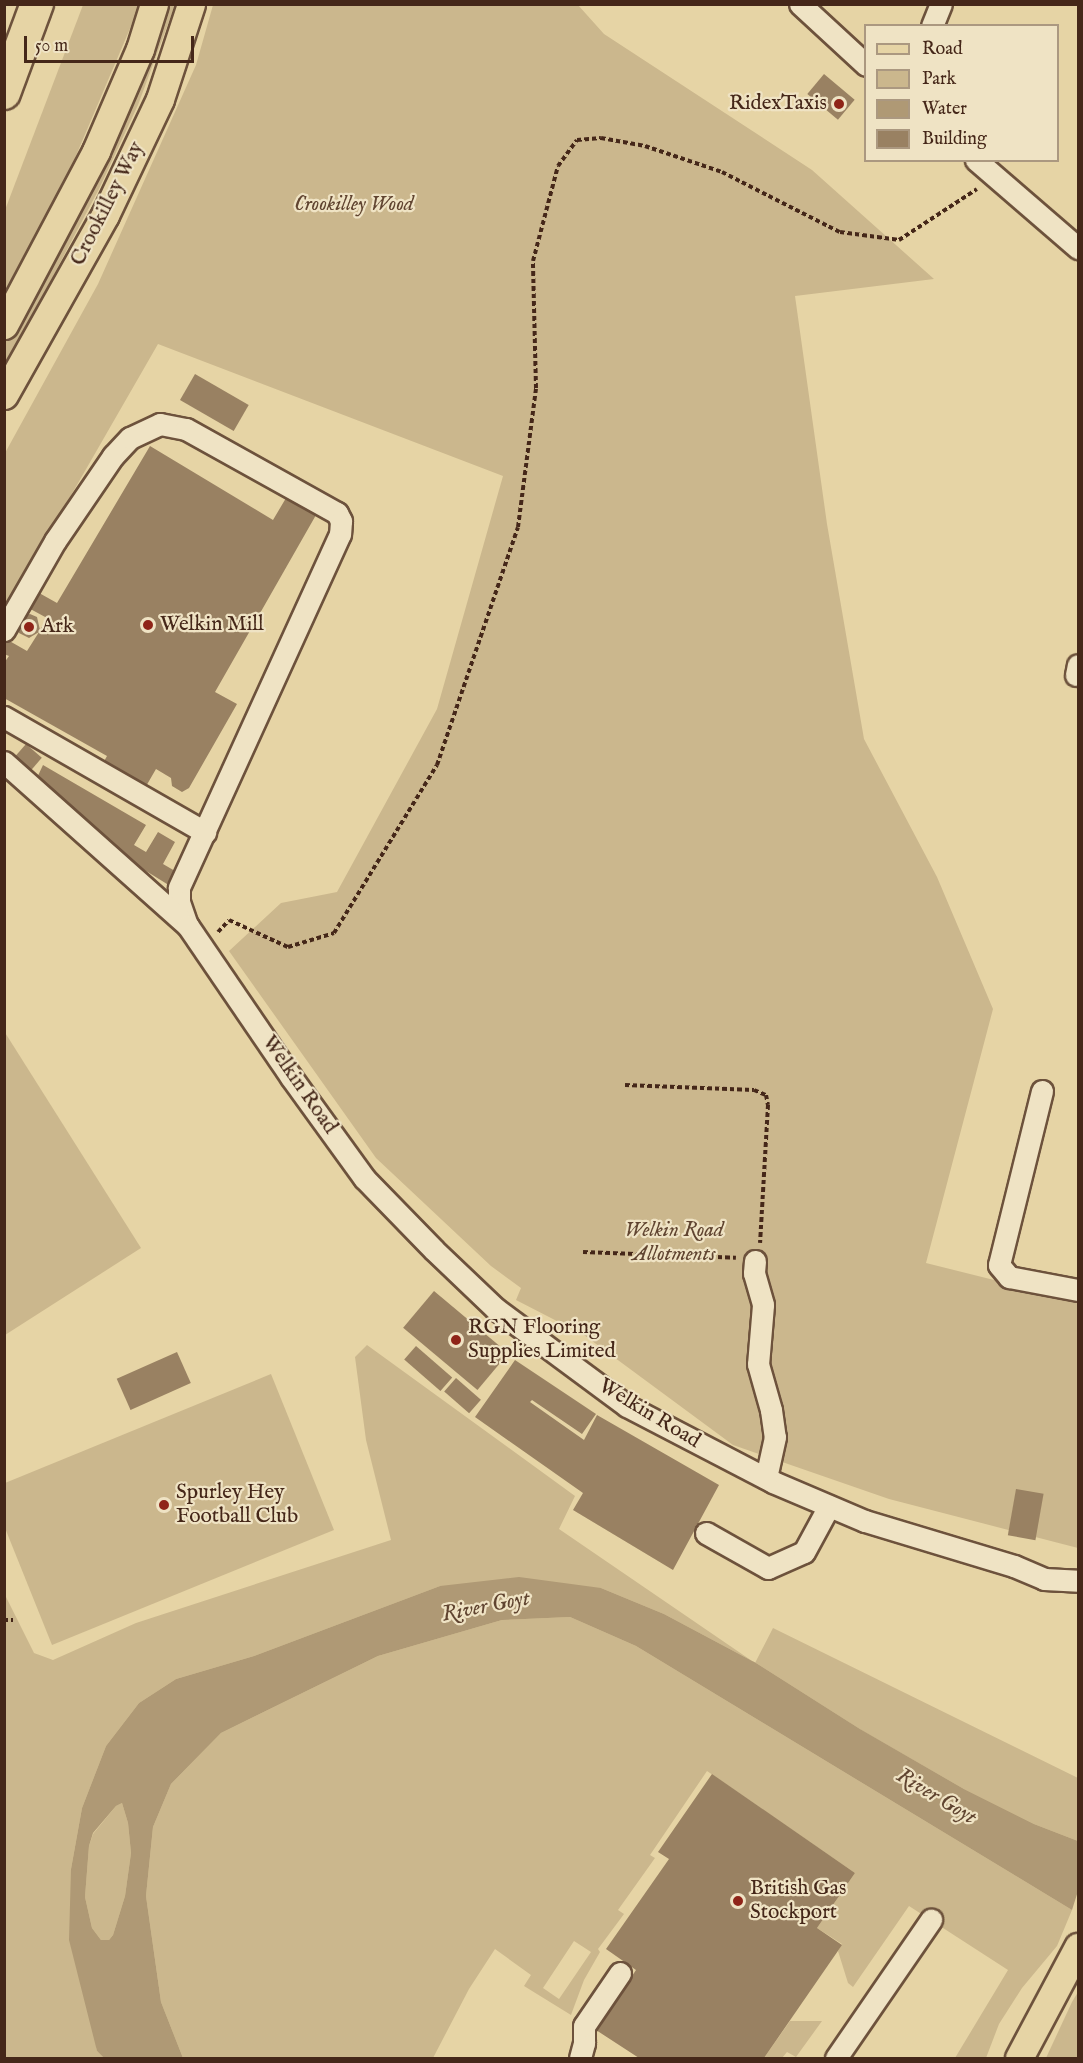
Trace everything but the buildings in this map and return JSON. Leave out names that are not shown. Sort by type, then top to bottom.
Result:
[{"type":"highway","points":[[4,93],[37,4]]},
{"type":"main road","name":"Crookilley Way","points":[[4,325],[96,151],[140,49],[154,4]]},
{"type":"main road","name":"Crookilley Way","points":[[4,395],[105,215],[160,99],[191,4]]},
{"type":"main road","points":[[1019,2058],[1077,1951]]},
{"type":"street","points":[[800,4],[864,63]]},
{"type":"street","points":[[933,24],[941,4]]},
{"type":"street","points":[[978,162],[1078,248]]},
{"type":"street","points":[[4,630],[55,541],[113,456],[130,438],[160,424],[186,429],[337,513],[341,521],[340,534],[205,832],[4,717]]},
{"type":"street","name":"Welkin Road","points":[[4,762],[188,926],[204,946],[291,1077],[364,1178],[496,1309],[627,1406],[766,1478],[865,1521],[1014,1566],[1044,1579],[1078,1581]]},
{"type":"street","name":"Welkin Road","points":[[188,926],[179,902],[179,888],[205,832]]},
{"type":"street","points":[[1042,1091],[999,1265],[1009,1277],[1078,1290]]},
{"type":"street","points":[[755,1261],[754,1273],[763,1305],[758,1364],[775,1437],[766,1478]]},
{"type":"street","points":[[706,1533],[768,1568],[804,1552],[830,1506]]},
{"type":"street","points":[[836,2058],[931,1920]]},
{"type":"street","points":[[580,2058],[584,2043],[584,2026],[620,1973]]},
{"type":"path","points":[[204,946],[229,920],[288,947],[334,933],[437,765],[518,527],[536,388],[533,261],[558,166],[577,140],[601,138],[645,146],[722,172],[840,232],[899,240],[995,177]]},
{"type":"path","points":[[583,1252],[722,1256],[755,1261],[762,1234],[768,1105],[766,1095],[754,1090],[625,1086]]},
{"type":"path","points":[[4,1620],[13,1620]]},
{"type":"green space","points":[[83,5],[140,5],[72,165],[5,291],[5,210]]},
{"type":"green space","points":[[169,5],[175,5],[138,105],[99,189],[5,367],[4,343],[54,261],[109,158],[149,63]]},
{"type":"green space","points":[[213,5],[578,5],[604,34],[812,170],[934,279],[795,296],[827,524],[864,739],[937,877],[993,1009],[926,1263],[1078,1301],[1078,1548],[889,1499],[733,1445],[584,1335],[516,1300],[521,1288],[491,1266],[376,1158],[229,951],[281,903],[337,892],[437,709],[503,476],[158,344],[5,610],[5,453],[98,284],[196,65]]},
{"type":"green space","points":[[4,1031],[141,1248],[5,1335],[4,1335]]},
{"type":"green space","points":[[367,1345],[575,1496],[559,1529],[751,1661],[664,1614],[601,1588],[440,1586],[254,1656],[176,1679],[139,1703],[106,1746],[82,1808],[71,1869],[97,2051],[104,2058],[5,2058],[4,1593],[34,1653],[53,1660],[136,1623],[391,1540],[366,1440],[355,1357]]},
{"type":"green space","name":"Spurley Hey Football Club","points":[[271,1374],[334,1530],[52,1645],[5,1528],[5,1483]]},
{"type":"green space","points":[[570,1617],[636,1646],[1072,1910],[1057,1946],[1022,1988],[999,2024],[986,2058],[955,2058],[1008,1970],[909,1906],[853,1987],[848,1983],[838,1951],[842,1944],[817,1928],[855,1873],[707,1771],[650,1855],[655,1858],[618,1910],[624,1914],[598,1949],[600,1952],[584,1980],[571,2015],[524,1986],[531,1975],[495,1949],[469,1989],[433,2058],[183,2058],[161,2002],[146,1896],[153,1827],[171,1784],[221,1733],[378,1656],[502,1620]],"holes":[[[574,1941],[591,1952],[559,1999],[543,1988]]]},
{"type":"green space","points":[[773,1628],[1078,1778],[1078,1841],[1034,1824],[964,1789],[863,1731],[755,1663]]},
{"type":"green space","points":[[122,1803],[128,1823],[131,1853],[125,1896],[113,1935],[109,1940],[101,1940],[92,1928],[85,1897],[89,1846],[93,1834],[116,1806]]},
{"type":"green space","points":[[1078,1992],[1078,2058],[1046,2058],[1072,2002]]},
{"type":"green space","points":[[790,2021],[822,2021],[796,2057],[787,2052],[782,2058],[764,2058]]},
{"type":"water","name":"River Goyt","points":[[519,1577],[601,1588],[664,1614],[756,1663],[860,1729],[964,1789],[1034,1824],[1078,1841],[1078,1891],[1072,1910],[636,1646],[570,1617],[502,1620],[378,1656],[221,1733],[171,1784],[153,1827],[146,1896],[161,2002],[183,2058],[104,2058],[97,2051],[69,1940],[71,1869],[82,1808],[106,1746],[139,1703],[176,1679],[254,1656],[440,1586]],"holes":[[[122,1803],[128,1823],[131,1853],[125,1896],[113,1935],[109,1940],[101,1940],[92,1928],[85,1897],[89,1846],[93,1833],[116,1806]]]},
{"type":"place","name":"RidexTaxis","points":[[839,104]]},
{"type":"place","name":"Welkin Mill","points":[[148,625]]},
{"type":"place","name":"Ark","points":[[29,627]]},
{"type":"place","name":"RGN Flooring Supplies Limited","points":[[456,1340]]},
{"type":"place","name":"Spurley Hey Football Club","points":[[164,1505]]},
{"type":"place","name":"British Gas Stockport","points":[[738,1901]]},
{"type":"park label","name":"Crookilley Wood","points":[[354,205]]},
{"type":"park label","name":"Welkin Road Allotments","points":[[674,1243]]}]
